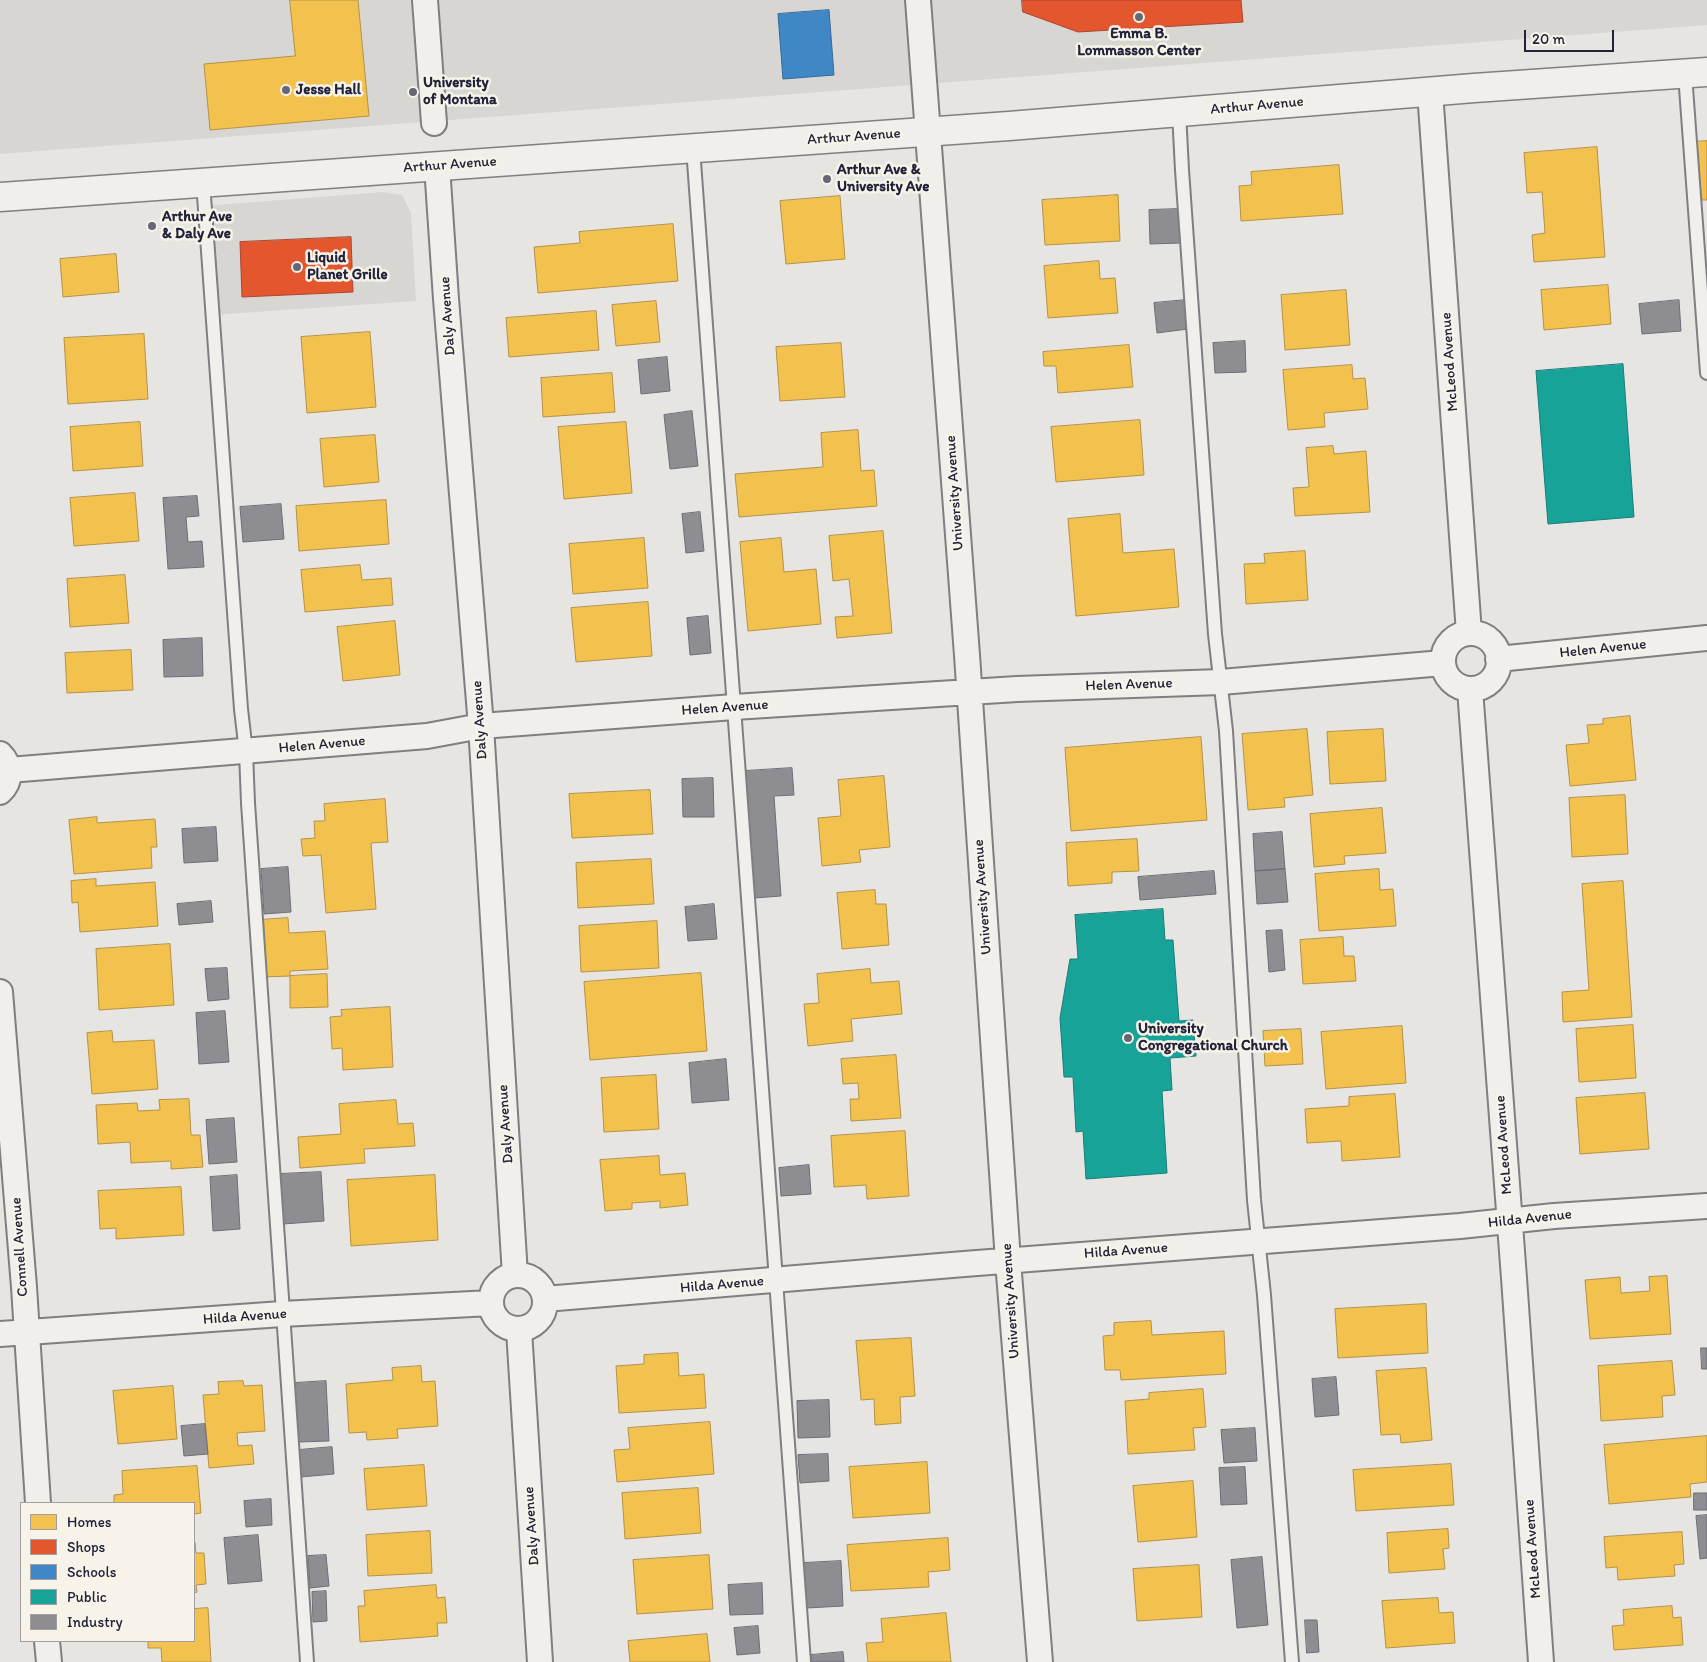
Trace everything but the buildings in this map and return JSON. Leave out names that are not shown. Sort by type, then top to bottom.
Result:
[{"type":"street","points":[[424,0],[434,123]]},
{"type":"street","name":"University Avenue","points":[[918,0],[969,692],[1008,1261],[1040,1662]]},
{"type":"street","name":"Arthur Avenue","points":[[0,197],[928,132],[1696,73]]},
{"type":"street","name":"McLeod Avenue","points":[[1430,92],[1469,632]]},
{"type":"street","name":"Daly Avenue","points":[[437,166],[481,726],[515,1275]]},
{"type":"street","points":[[1469,632],[1487,638],[1493,644],[1498,659],[1497,670],[1493,678],[1479,688],[1470,689],[1454,683],[1447,676],[1443,667],[1443,657],[1451,640],[1469,632]]},
{"type":"street","name":"Helen Avenue","points":[[1498,659],[1707,638]]},
{"type":"street","name":"Helen Avenue","points":[[4,762],[246,752],[427,736],[481,726],[734,707],[969,692],[1221,682],[1443,663]]},
{"type":"street","name":"McLeod Avenue","points":[[1470,689],[1541,1662]]},
{"type":"street","points":[[0,792],[7,782],[4,762]]},
{"type":"street","name":"Connell Avenue","points":[[0,992],[38,1502]]},
{"type":"street","name":"Hilda Avenue","points":[[545,1299],[1509,1222],[1554,1216],[1707,1206]]},
{"type":"street","points":[[515,1275],[532,1278],[544,1292],[545,1299],[544,1310],[540,1319],[534,1325],[519,1330],[500,1324],[494,1316],[491,1303],[493,1290],[499,1282],[515,1275]]},
{"type":"street","name":"Hilda Avenue","points":[[0,1334],[282,1314],[491,1303]]},
{"type":"street","name":"Daly Avenue","points":[[519,1330],[540,1662]]},
{"type":"street","points":[[47,1642],[49,1662]]},
{"type":"lane","points":[[1696,73],[1707,373]]},
{"type":"lane","points":[[1180,112],[1182,170],[1214,624],[1226,731],[1254,1200],[1259,1242],[1292,1662]]},
{"type":"lane","points":[[693,148],[804,1662]]},
{"type":"lane","points":[[203,182],[240,709],[246,752],[248,813],[282,1314],[308,1662]]},
{"type":"shaded area","name":"University of Montana","points":[[0,0],[1707,0],[1707,25],[0,154]]},
{"type":"shaded area","points":[[383,192],[402,195],[411,213],[416,301],[212,315],[204,206]]},
{"type":"place","name":"Emma B. Lommasson Center","points":[[1139,17]]},
{"type":"place","name":"Jesse Hall","points":[[286,90]]},
{"type":"place","name":"University of Montana","points":[[413,92]]},
{"type":"place","name":"Arthur Ave & University Ave","points":[[827,179]]},
{"type":"place","name":"Arthur Ave & Daly Ave","points":[[152,226]]},
{"type":"place","name":"Liquid Planet Grille","points":[[297,267]]},
{"type":"place","name":"University Congregational Church","points":[[1128,1038]]}]
